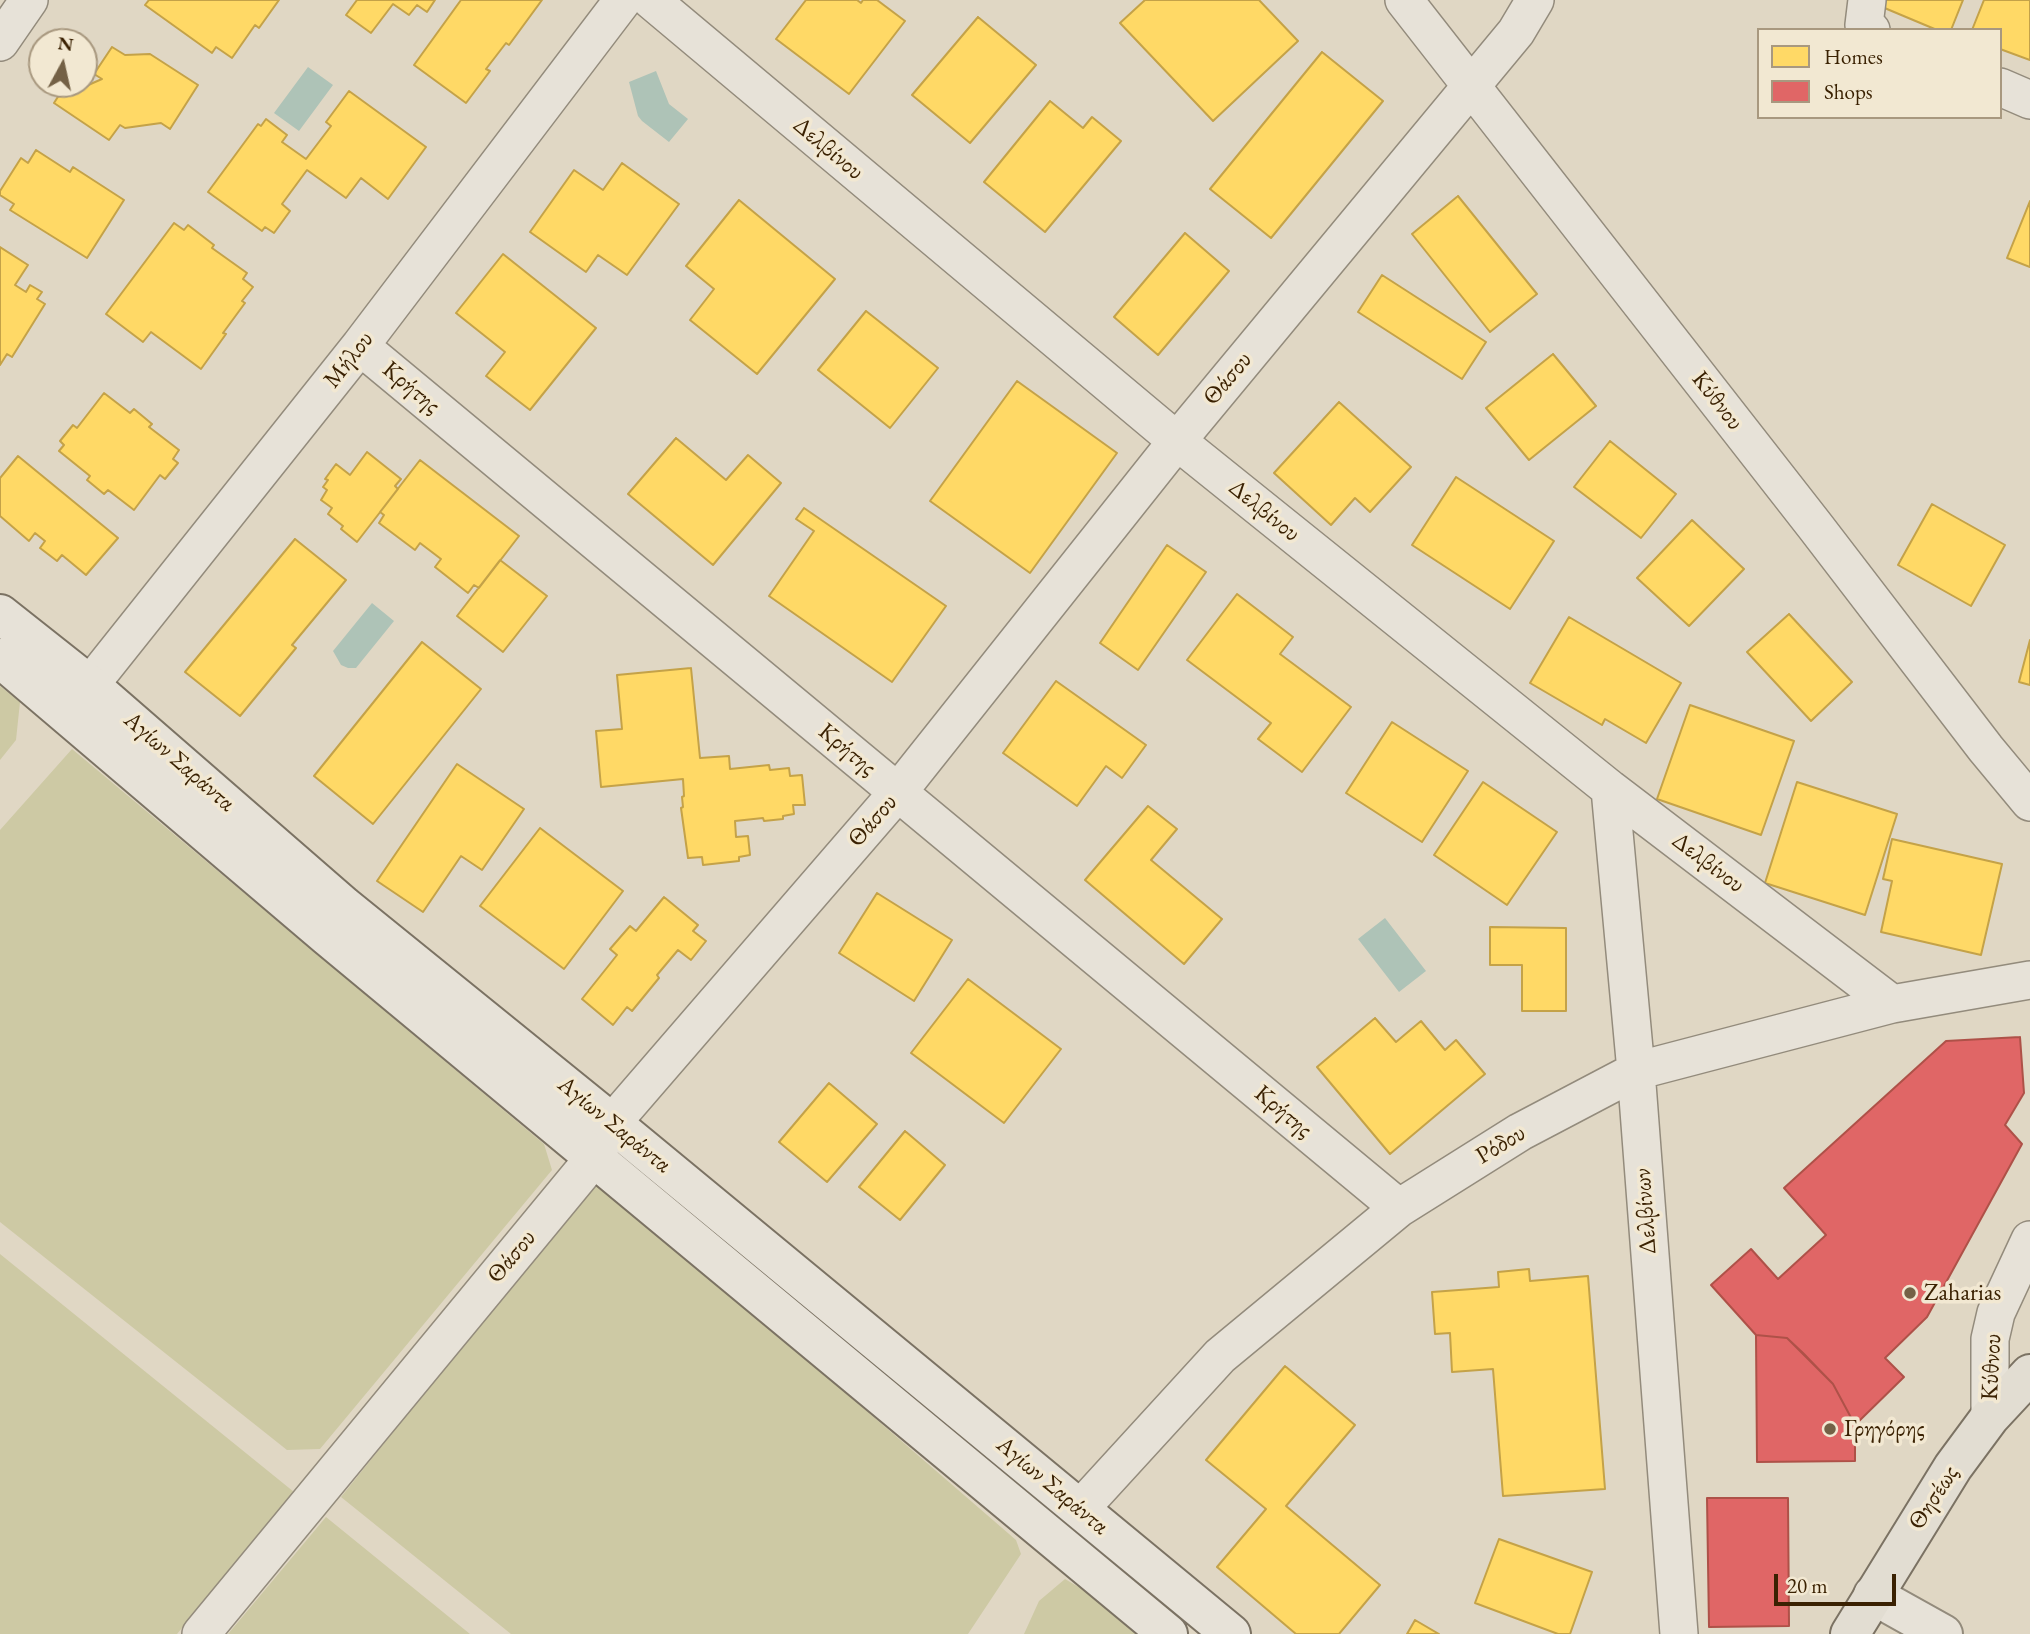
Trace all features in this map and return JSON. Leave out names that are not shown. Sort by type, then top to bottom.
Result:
[{"type":"main road","name":"Αγίων Σαράντα","points":[[0,614],[79,700],[327,936],[1168,1634]]},
{"type":"main road","name":"Αγίων Σαράντα","points":[[0,658],[79,700],[345,906],[1231,1634]]},
{"type":"main road","name":"Θησέως","points":[[1852,1633],[1953,1467],[1990,1417],[2030,1374]]},
{"type":"main road","points":[[1873,1595],[1943,1634]]},
{"type":"street","points":[[0,41],[29,0]]},
{"type":"street","name":"Μήλου","points":[[79,700],[360,346],[622,0]]},
{"type":"street","name":"Δελβίνου","points":[[651,0],[1177,440],[1610,789],[1892,1004]]},
{"type":"street","name":"Κύθνου","points":[[1404,0],[1815,526],[1986,750],[2030,802]]},
{"type":"street","name":"Θάσου","points":[[201,1634],[594,1158],[612,1123],[898,792],[1177,440],[1516,32],[1535,0]]},
{"type":"street","points":[[2002,89],[2030,100]]},
{"type":"street","name":"Κρήτης","points":[[360,346],[1399,1208]]},
{"type":"street","name":"Δελβίνων","points":[[1610,789],[1636,1071],[1679,1634]]},
{"type":"street","name":"Ρόδου","points":[[1080,1509],[1220,1356],[1399,1208],[1520,1132],[1636,1071],[1892,1004],[2030,980]]},
{"type":"street","name":"Κύθνου","points":[[1990,1417],[1990,1339],[1996,1313],[2030,1240]]},
{"type":"shaded area","points":[[308,67],[333,85],[299,131],[274,113]]},
{"type":"shaded area","points":[[656,71],[669,104],[688,119],[669,142],[638,116],[629,82]]},
{"type":"shaded area","points":[[372,603],[394,621],[356,668],[341,665],[333,651]]},
{"type":"shaded area","points":[[0,686],[20,702],[16,740],[0,760]]},
{"type":"shaded area","points":[[72,749],[544,1144],[552,1170],[320,1449],[287,1450],[0,1222],[0,830]]},
{"type":"shaded area","points":[[1385,918],[1426,971],[1399,992],[1358,939]]},
{"type":"shaded area","points":[[597,1178],[1016,1540],[1021,1554],[968,1634],[511,1634],[341,1497]]},
{"type":"shaded area","points":[[0,1254],[294,1492],[177,1634],[0,1634]]},
{"type":"shaded area","points":[[326,1517],[470,1634],[228,1634]]},
{"type":"shaded area","points":[[1065,1579],[1092,1595],[1139,1634],[1024,1634],[1039,1601]]},
{"type":"building: Homes","points":[[149,0],[279,0],[259,28],[255,25],[232,58],[216,47],[212,53],[145,5]]},
{"type":"building: Homes","points":[[357,0],[435,0],[427,12],[417,5],[409,15],[393,4],[371,33],[346,15]]},
{"type":"building: Homes","points":[[461,0],[542,0],[509,45],[506,43],[486,69],[490,71],[466,103],[414,65]]},
{"type":"building: Homes","points":[[806,0],[857,0],[861,3],[863,0],[877,0],[905,21],[849,94],[776,39]]},
{"type":"building: Homes","points":[[1145,0],[1259,0],[1298,41],[1213,121],[1120,23]]},
{"type":"building: Homes","points":[[1877,0],[1963,0],[1952,28],[1932,28],[1875,4]]},
{"type":"building: Homes","points":[[1984,0],[2030,0],[2030,60],[2002,50],[2002,28],[1973,28]]},
{"type":"building: Homes","points":[[978,17],[1036,65],[970,143],[912,95]]},
{"type":"building: Homes","points":[[112,47],[125,55],[150,54],[198,85],[170,129],[161,123],[125,128],[120,125],[109,140],[54,103],[57,98],[98,98],[98,81],[102,79],[98,76],[98,68]]},
{"type":"building: Homes","points":[[1322,52],[1383,101],[1271,238],[1210,189]]},
{"type":"building: Homes","points":[[349,91],[426,147],[388,199],[361,178],[346,198],[307,170],[282,204],[290,211],[274,233],[265,227],[262,231],[208,192],[258,124],[261,126],[266,119],[287,135],[282,142],[306,159],[331,126],[326,122]]},
{"type":"building: Homes","points":[[1050,101],[1083,128],[1092,117],[1121,141],[1045,232],[984,182]]},
{"type":"building: Homes","points":[[36,150],[70,172],[73,167],[124,200],[87,258],[10,210],[14,204],[0,195],[21,158],[28,163]]},
{"type":"building: Homes","points":[[622,163],[679,204],[627,275],[598,255],[586,272],[530,232],[574,170],[603,190]]},
{"type":"building: Homes","points":[[1458,196],[1537,294],[1490,332],[1412,234]]},
{"type":"building: Homes","points":[[739,200],[835,279],[757,374],[690,320],[714,289],[686,266]]},
{"type":"building: Homes","points":[[2030,201],[2030,267],[2007,258]]},
{"type":"building: Homes","points":[[174,223],[184,230],[188,225],[214,245],[212,248],[247,273],[243,279],[253,287],[223,333],[226,334],[201,369],[151,332],[143,342],[106,314]]},
{"type":"building: Homes","points":[[1185,233],[1229,271],[1158,355],[1114,317]]},
{"type":"building: Homes","points":[[0,247],[28,265],[15,285],[26,292],[30,285],[42,292],[37,299],[45,304],[12,357],[7,354],[0,365]]},
{"type":"building: Homes","points":[[503,254],[596,328],[530,410],[486,376],[505,352],[456,313]]},
{"type":"building: Homes","points":[[1382,275],[1486,342],[1462,379],[1358,312]]},
{"type":"building: Homes","points":[[866,311],[938,368],[890,428],[818,370]]},
{"type":"building: Homes","points":[[1553,354],[1596,406],[1529,460],[1486,408]]},
{"type":"building: Homes","points":[[1017,381],[1117,453],[1030,573],[930,501]]},
{"type":"building: Homes","points":[[104,393],[130,413],[134,409],[152,424],[149,427],[179,450],[173,459],[178,463],[165,479],[160,475],[134,510],[108,490],[104,494],[87,480],[90,476],[59,451],[64,445],[60,441],[73,425],[77,428]]},
{"type":"building: Homes","points":[[1339,402],[1411,467],[1370,512],[1355,498],[1331,525],[1274,473]]},
{"type":"building: Homes","points":[[676,438],[726,480],[748,455],[781,483],[713,565],[628,494]]},
{"type":"building: Homes","points":[[1610,441],[1676,494],[1641,538],[1574,487]]},
{"type":"building: Homes","points":[[367,452],[401,479],[395,486],[398,489],[357,542],[328,514],[332,508],[321,500],[327,490],[323,487],[328,480],[325,479],[336,464],[350,475]]},
{"type":"building: Homes","points":[[18,456],[118,538],[86,575],[62,555],[57,561],[40,548],[45,541],[35,533],[29,541],[0,516],[0,478]]},
{"type":"building: Homes","points":[[420,460],[519,536],[479,588],[474,585],[468,593],[435,567],[441,559],[420,543],[415,550],[379,523],[384,515],[380,512]]},
{"type":"building: Homes","points":[[1456,477],[1554,541],[1510,609],[1412,545]]},
{"type":"building: Homes","points":[[1932,504],[2005,545],[1971,606],[1898,565]]},
{"type":"building: Homes","points":[[804,508],[946,606],[892,682],[769,596],[814,531],[796,519]]},
{"type":"building: Homes","points":[[1692,520],[1744,569],[1689,626],[1637,578]]},
{"type":"building: Homes","points":[[295,539],[346,580],[292,645],[296,648],[240,716],[185,672]]},
{"type":"building: Homes","points":[[1167,545],[1206,572],[1138,670],[1100,643]]},
{"type":"building: Homes","points":[[500,560],[547,596],[503,652],[457,616]]},
{"type":"building: Homes","points":[[1237,594],[1293,637],[1280,654],[1351,707],[1302,772],[1258,739],[1271,723],[1187,660]]},
{"type":"building: Homes","points":[[1789,614],[1852,682],[1811,721],[1747,652]]},
{"type":"building: Homes","points":[[1569,617],[1681,683],[1646,743],[1605,719],[1602,725],[1530,683]]},
{"type":"building: Homes","points":[[2030,640],[2030,685],[2019,682]]},
{"type":"building: Homes","points":[[422,642],[481,689],[373,824],[314,776]]},
{"type":"building: Homes","points":[[691,668],[700,758],[729,756],[730,769],[769,765],[770,770],[789,768],[790,776],[802,775],[805,805],[793,805],[794,814],[783,816],[783,819],[735,821],[736,837],[748,836],[750,855],[739,857],[739,861],[703,865],[702,857],[688,858],[681,808],[684,796],[683,779],[601,787],[596,731],[622,729],[617,675]]},
{"type":"building: Homes","points":[[1056,681],[1146,745],[1122,778],[1106,766],[1077,806],[1003,753]]},
{"type":"building: Homes","points":[[1690,705],[1794,741],[1761,835],[1657,799]]},
{"type":"building: Homes","points":[[1392,722],[1468,771],[1422,842],[1346,793]]},
{"type":"building: Homes","points":[[457,764],[524,809],[482,870],[461,856],[423,912],[377,881]]},
{"type":"building: Homes","points":[[1483,782],[1557,832],[1507,905],[1434,855]]},
{"type":"building: Homes","points":[[1797,782],[1897,814],[1865,915],[1765,883]]},
{"type":"building: Homes","points":[[1148,806],[1177,829],[1151,860],[1222,919],[1184,964],[1085,880]]},
{"type":"building: Homes","points":[[540,828],[623,891],[564,969],[480,906]]},
{"type":"building: Homes","points":[[1892,839],[2002,864],[1981,955],[1881,932],[1892,881],[1883,879]]},
{"type":"building: Homes","points":[[877,893],[952,940],[914,1001],[839,953]]},
{"type":"building: Homes","points":[[664,897],[698,925],[693,931],[706,941],[691,960],[678,950],[632,1011],[627,1007],[613,1025],[582,999],[617,955],[610,949],[630,926],[636,931]]},
{"type":"building: Homes","points":[[1490,927],[1566,928],[1566,1011],[1522,1011],[1522,965],[1490,965]]},
{"type":"building: Homes","points":[[968,979],[1061,1049],[1004,1123],[911,1053]]},
{"type":"building: Homes","points":[[1375,1018],[1396,1042],[1421,1021],[1445,1050],[1456,1040],[1485,1074],[1390,1154],[1317,1067]]},
{"type":"building: Homes","points":[[829,1083],[877,1124],[827,1182],[779,1142]]},
{"type":"building: Homes","points":[[905,1131],[945,1165],[900,1220],[859,1187]]},
{"type":"building: Homes","points":[[1529,1269],[1530,1281],[1588,1276],[1605,1489],[1503,1496],[1493,1369],[1452,1372],[1450,1333],[1435,1334],[1432,1292],[1499,1287],[1498,1272]]},
{"type":"building: Homes","points":[[1285,1366],[1355,1425],[1286,1506],[1380,1585],[1339,1634],[1296,1634],[1217,1567],[1266,1509],[1206,1460]]},
{"type":"building: Homes","points":[[1499,1539],[1592,1572],[1570,1634],[1558,1634],[1475,1603]]},
{"type":"building: Homes","points":[[1415,1620],[1439,1634],[1407,1634]]},
{"type":"building: Shops","points":[[2020,1037],[2024,1093],[2005,1125],[2022,1144],[1927,1317],[1885,1358],[1904,1377],[1855,1425],[1833,1384],[1803,1353],[1787,1338],[1756,1335],[1711,1285],[1751,1249],[1778,1279],[1826,1235],[1784,1188],[1946,1041]]},
{"type":"building: Shops","points":[[1756,1335],[1787,1338],[1833,1384],[1855,1425],[1855,1461],[1757,1462]]},
{"type":"building: Shops","points":[[1707,1498],[1788,1498],[1789,1626],[1709,1627]]},
{"type":"place","name":"Zaharias","points":[[1910,1293]]},
{"type":"place","name":"Γρηγόρης","points":[[1830,1429]]}]
